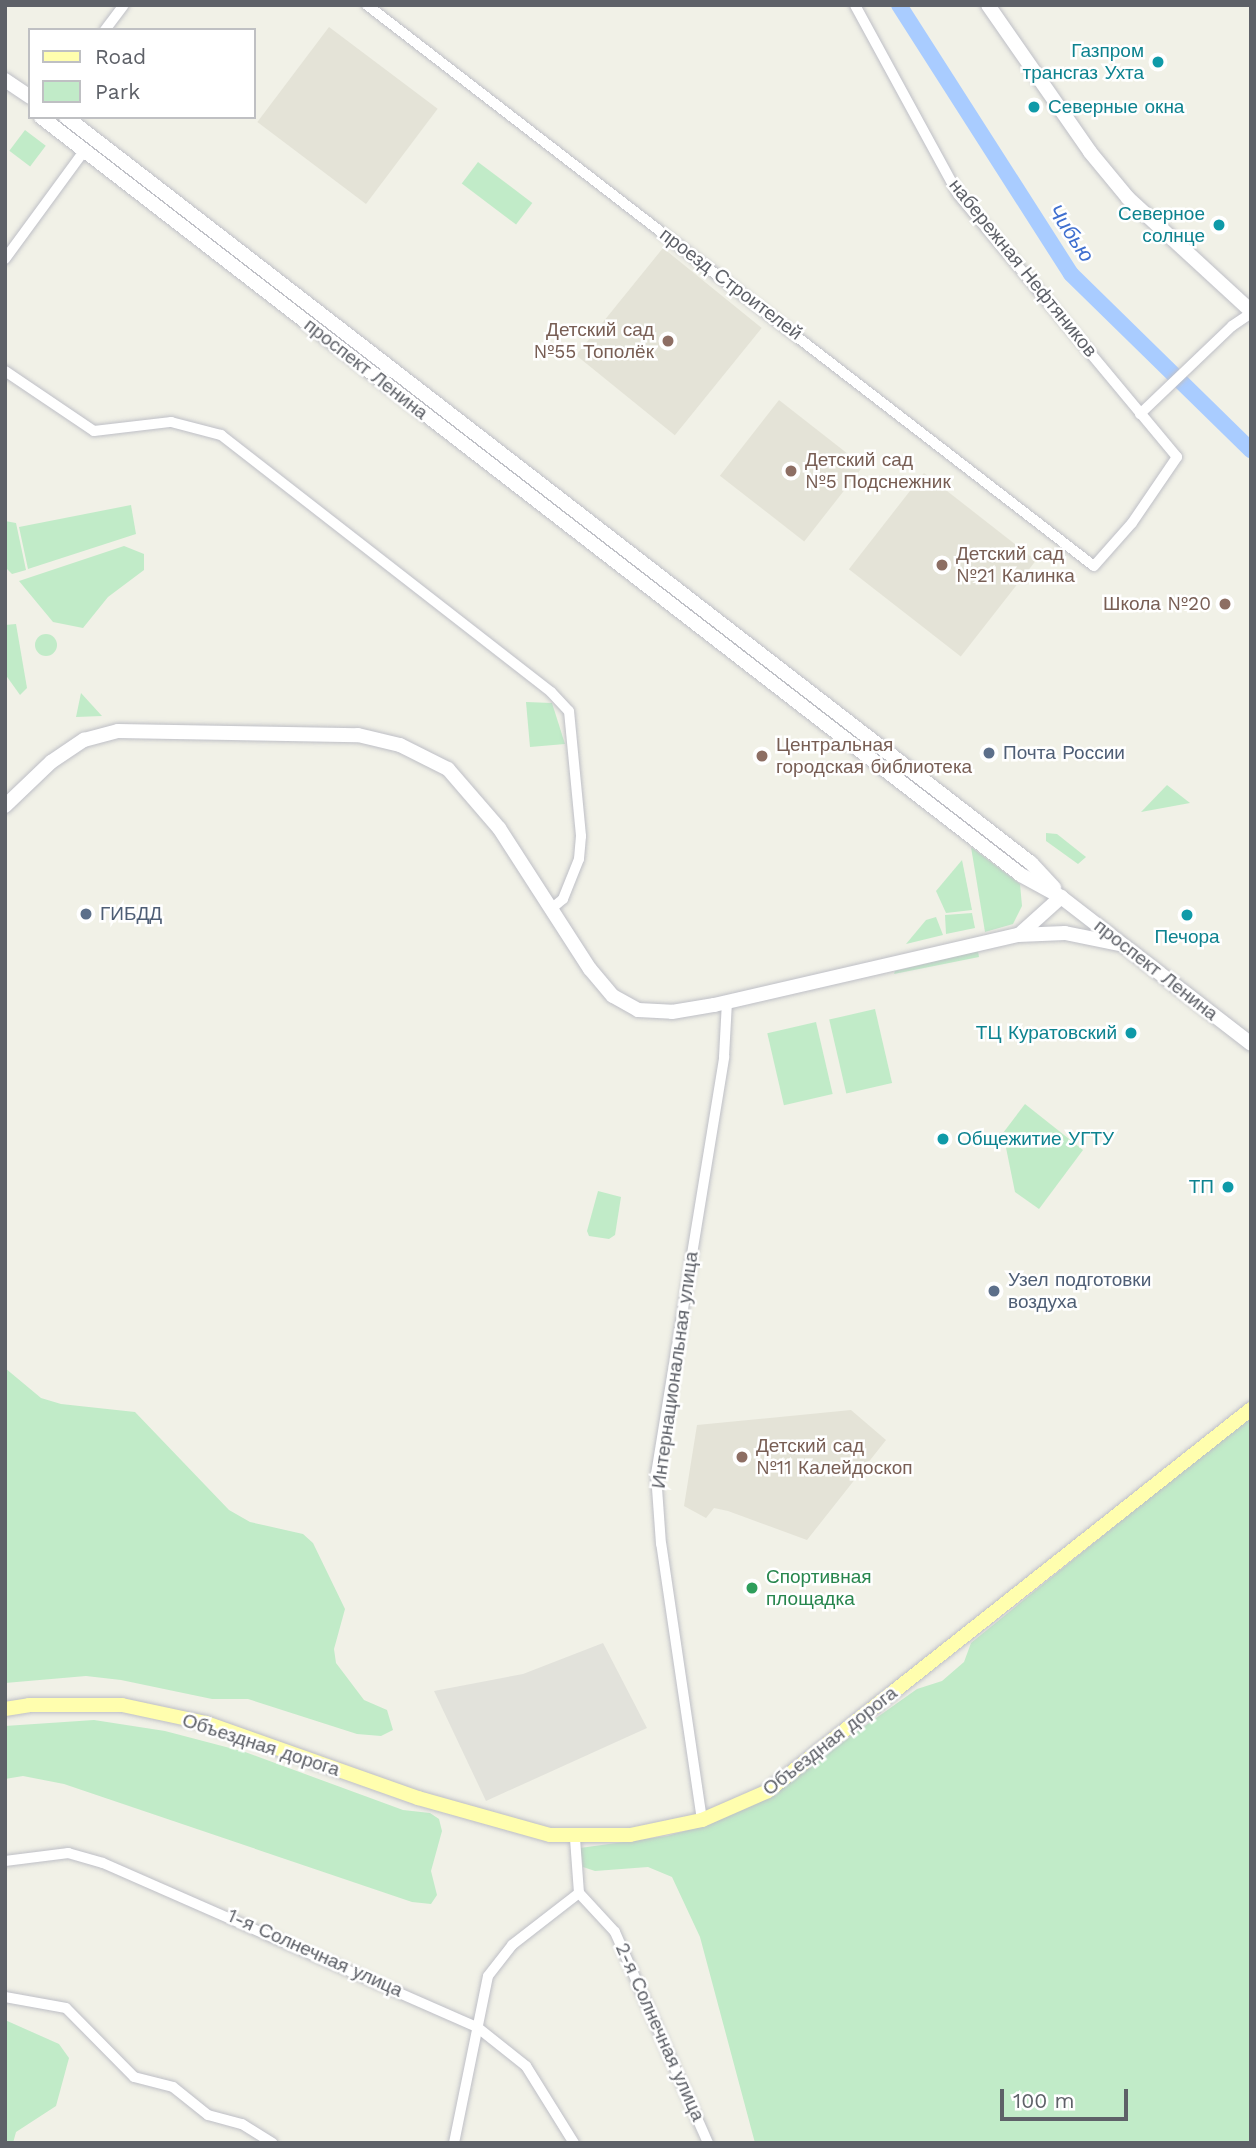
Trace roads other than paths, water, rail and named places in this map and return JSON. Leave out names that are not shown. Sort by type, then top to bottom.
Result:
[{"type":"main road","points":[[988,5],[1090,152],[1128,198],[1251,312]]},
{"type":"main road","points":[[5,80],[28,97]]},
{"type":"main road","name":"проспект Ленина","points":[[44,119],[1021,875],[1062,897]]},
{"type":"main road","name":"проспект Ленина","points":[[69,119],[1031,863],[1062,897],[1251,1044]]},
{"type":"main road","points":[[691,621],[701,608]]},
{"type":"main road","points":[[5,806],[51,762],[84,740],[118,731],[358,735],[400,745],[448,769],[499,828],[551,909],[613,996],[638,1010],[672,1012],[727,1002],[1018,936],[1065,933],[1124,946]]},
{"type":"main road","points":[[1018,936],[1043,918],[1062,897]]},
{"type":"main road","name":"Объездная дорога","points":[[5,1709],[29,1705],[122,1705],[206,1723],[418,1798],[504,1825],[575,1838],[631,1835],[702,1820],[768,1791],[1251,1409]]},
{"type":"street","points":[[107,28],[124,5]]},
{"type":"street","name":"проезд Строителей","points":[[367,5],[1094,566],[1132,523]]},
{"type":"street","name":"набережная Нефтяников","points":[[855,5],[958,194],[1177,457],[1132,523]]},
{"type":"street","points":[[5,259],[84,151]]},
{"type":"street","points":[[1140,414],[1251,312]]},
{"type":"street","points":[[5,371],[94,431],[171,422],[221,435],[551,692],[569,711],[581,836],[579,859],[563,899],[551,909]]},
{"type":"street","name":"Интернациональная улица","points":[[702,1820],[661,1544],[656,1474],[724,1057],[727,1002]]},
{"type":"street","points":[[454,2143],[488,1976],[496,1960],[579,1894],[575,1838]]},
{"type":"street","name":"1-я Солнечная улица","points":[[5,1861],[68,1853],[103,1863],[477,2027],[526,2067],[574,2143]]},
{"type":"street","name":"2-я Солнечная улица","points":[[579,1894],[615,1932],[708,2143]]},
{"type":"street","points":[[5,1997],[66,2008],[127,2073],[180,2090],[208,2115],[242,2124],[273,2143]]},
{"type":"waterway","name":"Чибью","points":[[899,5],[1071,274],[1251,450]]},
{"type":"place","name":"Газпром трансгаз Ухта","points":[[1158,62]]},
{"type":"place","name":"Северные окна","points":[[1034,107]]},
{"type":"place","name":"Северное солнце","points":[[1219,225]]},
{"type":"place","name":"Детский сад №55 Тополёк","points":[[668,341]]},
{"type":"place","name":"Детский сад №5 Подснежник","points":[[791,471]]},
{"type":"place","name":"Детский сад №21 Калинка","points":[[942,565]]},
{"type":"place","name":"Школа №20","points":[[1225,604]]},
{"type":"place","name":"Почта России","points":[[989,753]]},
{"type":"place","name":"Центральная городская библиотека","points":[[762,756]]},
{"type":"place","name":"ГИБДД","points":[[86,914]]},
{"type":"place","name":"Печора","points":[[1187,915]]},
{"type":"place","name":"ТЦ Куратовский","points":[[1131,1033]]},
{"type":"place","name":"Общежитие УГТУ","points":[[943,1139]]},
{"type":"place","name":"ТП","points":[[1228,1187]]},
{"type":"place","name":"Узел подготовки воздуха","points":[[994,1291]]},
{"type":"place","name":"Детский сад №11 Калейдоскоп","points":[[742,1457]]},
{"type":"place","name":"Спортивная площадка","points":[[752,1588]]}]
